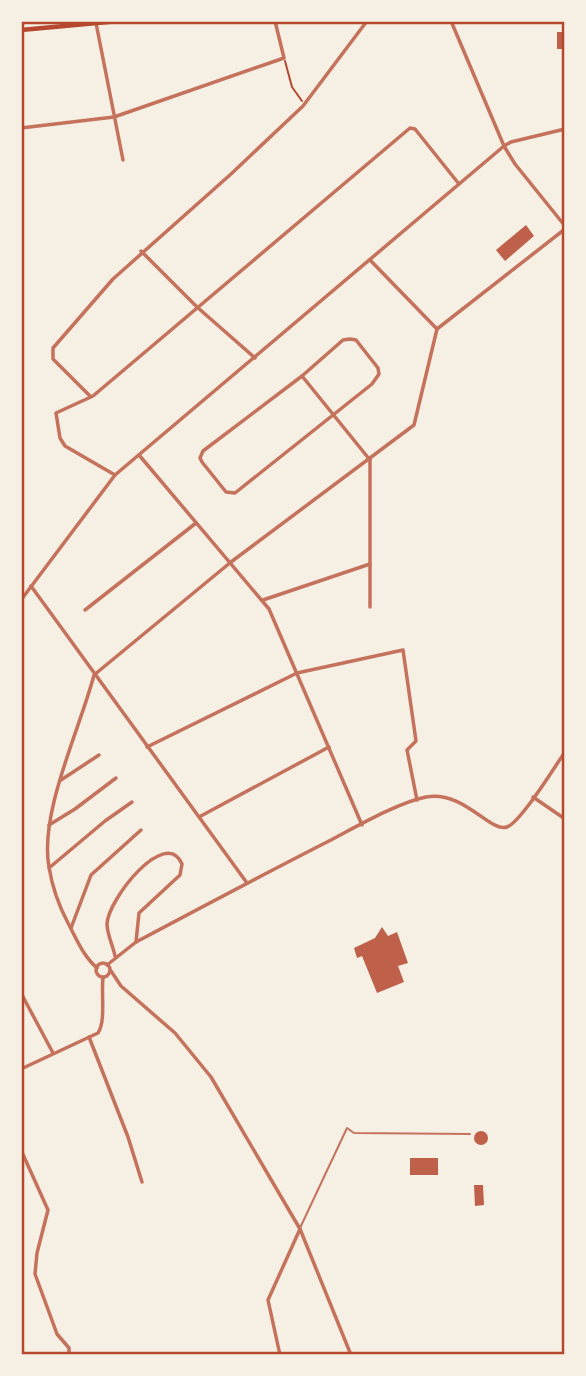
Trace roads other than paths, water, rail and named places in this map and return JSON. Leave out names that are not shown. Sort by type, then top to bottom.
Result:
[{"type":"main road","points":[[21,30],[119,21]]},
{"type":"street","points":[[21,128],[114,117],[284,58],[275,21]]},
{"type":"street","points":[[90,396],[53,359],[52,351],[113,279],[141,251],[231,174],[305,104],[367,21]]},
{"type":"street","points":[[103,978],[97,974],[97,968],[85,955],[61,909],[49,868],[49,825],[60,781],[94,675],[231,562],[414,425],[437,329],[565,228],[504,146],[451,21]]},
{"type":"street","points":[[96,23],[123,160]]},
{"type":"street","points":[[115,475],[65,446],[60,438],[56,413],[90,396],[410,128],[415,129],[459,184]]},
{"type":"street","points":[[21,600],[115,475],[138,455],[504,146],[565,129]]},
{"type":"street","points":[[141,251],[197,307],[255,358]]},
{"type":"street","points":[[370,260],[437,329]]},
{"type":"street","points":[[343,340],[356,340],[378,368],[379,374],[364,391],[233,494],[226,492],[201,462],[203,451],[302,376],[343,340]]},
{"type":"street","points":[[302,376],[370,460],[370,607]]},
{"type":"street","points":[[138,455],[263,600],[277,625],[362,825]]},
{"type":"street","points":[[85,610],[197,523]]},
{"type":"street","points":[[263,600],[370,564]]},
{"type":"street","points":[[31,586],[247,883]]},
{"type":"street","points":[[148,747],[297,673],[403,650],[416,741],[407,750],[417,800]]},
{"type":"street","points":[[199,817],[329,747]]},
{"type":"street","points":[[107,965],[135,942],[362,825],[417,800],[436,796],[448,797],[463,803],[493,825],[508,827],[516,821],[565,752]]},
{"type":"street","points":[[60,781],[99,755]]},
{"type":"street","points":[[49,825],[116,778]]},
{"type":"street","points":[[533,797],[565,819]]},
{"type":"street","points":[[49,868],[132,802]]},
{"type":"street","points":[[71,928],[91,875],[141,830]]},
{"type":"street","points":[[115,956],[107,924],[114,900],[135,872],[160,855],[168,853],[181,860],[182,870],[180,875],[139,913],[135,942]]},
{"type":"street","points":[[97,968],[100,964],[107,965],[121,986],[176,1033],[211,1077],[300,1229],[351,1355]]},
{"type":"street","points":[[103,978],[111,971]]},
{"type":"street","points":[[21,1069],[98,1033],[102,1027],[103,978]]},
{"type":"street","points":[[21,993],[53,1053]]},
{"type":"street","points":[[89,1037],[142,1182]]},
{"type":"street","points":[[21,1150],[48,1210],[35,1273],[57,1334],[68,1348],[69,1355]]},
{"type":"street","points":[[280,1355],[268,1300],[300,1229]]},
{"type":"lane","points":[[300,1229],[347,1128],[354,1133],[470,1134]]},
{"type":"waterway","points":[[21,1351],[25,1355]]}]
